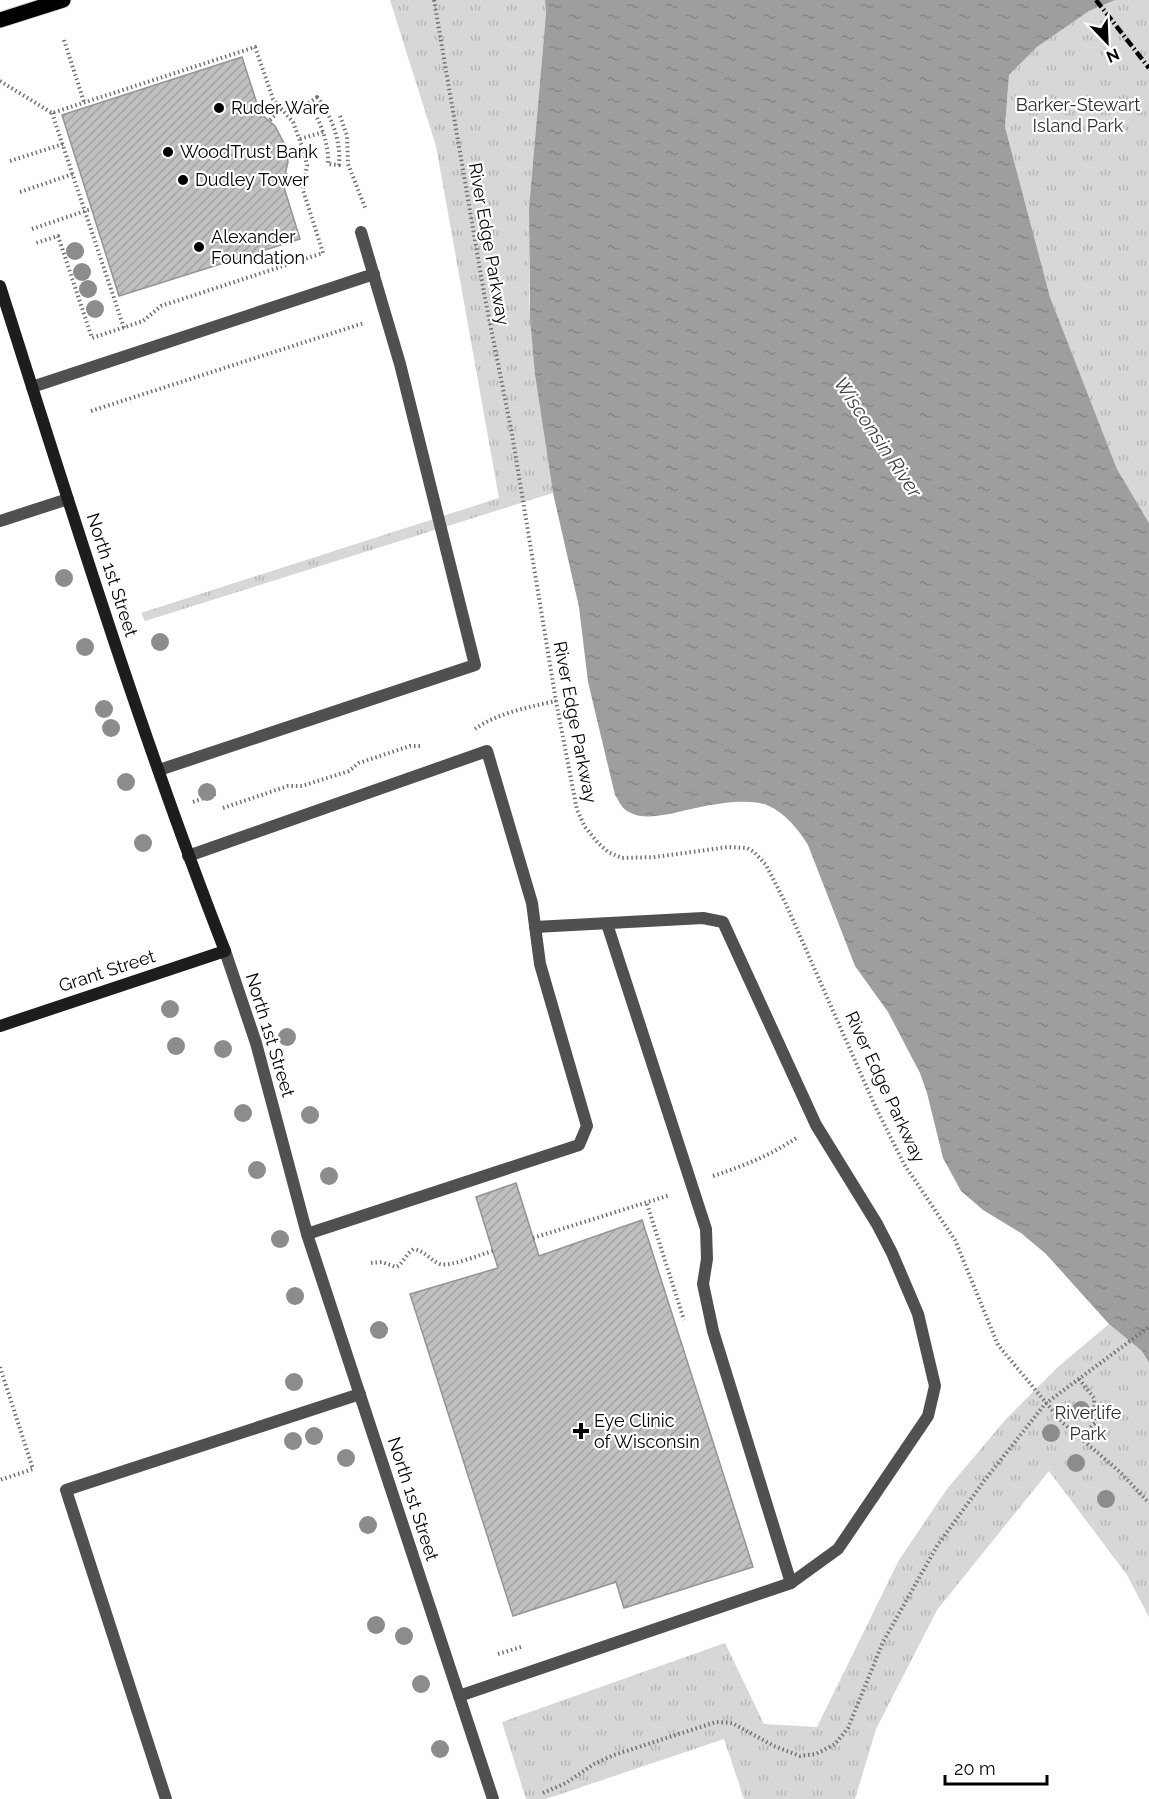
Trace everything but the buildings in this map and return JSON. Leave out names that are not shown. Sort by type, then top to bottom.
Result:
[{"type":"main road","points":[[0,20],[63,0]]},
{"type":"street","points":[[159,771],[475,665],[403,374],[361,232]]},
{"type":"street","points":[[32,387],[374,274]]},
{"type":"street","name":"North 1st Street","points":[[0,286],[159,771],[256,1043],[307,1234],[493,1799]]},
{"type":"street","points":[[0,522],[68,499]]},
{"type":"street","points":[[188,856],[487,752],[532,903],[540,964],[587,1126],[579,1145],[307,1234]]},
{"type":"street","points":[[459,1696],[791,1583],[838,1549],[928,1416],[935,1386],[918,1314],[892,1253],[877,1224],[816,1125],[723,922],[703,918],[535,927]]},
{"type":"street","points":[[607,924],[706,1229],[707,1259],[703,1284],[714,1331],[791,1583]]},
{"type":"street","name":"Grant Street","points":[[0,1026],[225,951]]},
{"type":"street","points":[[166,1799],[66,1490],[360,1394]]},
{"type":"path","name":"River Edge Parkway","points":[[434,0],[577,810],[590,835],[608,852],[622,858],[643,858],[739,847],[754,852],[766,865],[785,902],[865,1085],[894,1144],[915,1181],[948,1228],[961,1253],[993,1336],[1045,1404],[1079,1439],[1120,1472],[1149,1503]]},
{"type":"path","points":[[64,40],[84,102]]},
{"type":"path","points":[[36,243],[58,237],[92,338],[144,321],[161,306],[322,253],[303,190],[307,165],[300,139],[293,122],[273,99],[255,47],[52,113]]},
{"type":"path","points":[[0,81],[52,113],[124,328]]},
{"type":"path","points":[[318,97],[335,128],[339,147],[339,165],[328,164],[323,132],[309,103],[318,97]]},
{"type":"path","points":[[270,120],[282,108]]},
{"type":"path","points":[[340,116],[349,150],[348,164],[367,211]]},
{"type":"path","points":[[335,128],[344,125]]},
{"type":"path","points":[[300,139],[323,132]]},
{"type":"path","points":[[10,161],[63,144]]},
{"type":"path","points":[[20,192],[73,174]]},
{"type":"path","points":[[286,175],[306,181]]},
{"type":"path","points":[[32,229],[92,209]]},
{"type":"path","points":[[91,411],[365,323]]},
{"type":"path","points":[[473,730],[484,722],[538,704],[556,701]]},
{"type":"path","points":[[223,808],[288,786],[302,786],[349,771],[359,763],[410,746],[420,747],[431,744]]},
{"type":"path","points":[[712,1177],[747,1165],[777,1151],[799,1137]]},
{"type":"path","points":[[533,1238],[680,1192]]},
{"type":"path","points":[[647,1204],[686,1326]]},
{"type":"path","points":[[371,1263],[382,1262],[396,1267],[401,1265],[409,1252],[414,1249],[425,1252],[442,1264],[450,1264],[493,1251]]},
{"type":"path","points":[[543,1793],[566,1783],[608,1757],[716,1722],[732,1723],[774,1746],[800,1756],[816,1754],[835,1744],[848,1728],[883,1642],[937,1546],[984,1481],[1045,1404],[1149,1328]]},
{"type":"path","points":[[0,1367],[33,1469],[0,1480]]},
{"type":"path","points":[[1079,1379],[1094,1398],[1095,1423],[1079,1439]]},
{"type":"path","points":[[498,1654],[532,1644]]},
{"type":"green space","points":[[390,0],[545,0],[546,13],[529,208],[529,300],[535,375],[553,493],[145,621],[141,613],[499,498],[436,146]]},
{"type":"green space","name":"Barker-Stewart Island Park","points":[[1115,0],[1149,0],[1149,523],[1117,469],[1050,297],[1005,127],[1009,75],[1037,47],[1089,11]]},
{"type":"green space","name":"Riverlife Park","points":[[1109,1324],[1142,1351],[1149,1363],[1149,1617],[1127,1575],[1049,1471],[937,1610],[876,1729],[855,1799],[744,1799],[724,1739],[546,1799],[526,1799],[502,1722],[725,1643],[764,1724],[817,1727],[899,1560],[947,1489],[1006,1419],[1059,1366]]},
{"type":"water","name":"Wisconsin River","points":[[545,0],[1115,0],[1089,11],[1037,47],[1009,75],[1005,127],[1050,297],[1117,469],[1149,523],[1149,1363],[1142,1351],[1109,1324],[1046,1254],[1021,1233],[983,1210],[961,1191],[943,1158],[920,1073],[888,1012],[855,966],[808,845],[791,822],[769,806],[747,802],[720,804],[660,816],[638,816],[624,809],[615,795],[588,682],[579,607],[553,493],[535,375],[530,318],[529,208],[546,13]]},
{"type":"railway","points":[[1096,0],[1149,68]]},
{"type":"place","name":"Ruder Ware","points":[[219,108]]},
{"type":"place","name":"WoodTrust Bank","points":[[168,152]]},
{"type":"place","name":"Dudley Tower","points":[[183,180]]},
{"type":"place","name":"Alexander Foundation","points":[[199,247]]},
{"type":"place","name":"Eye Clinic of Wisconsin","points":[[581,1431]]}]
